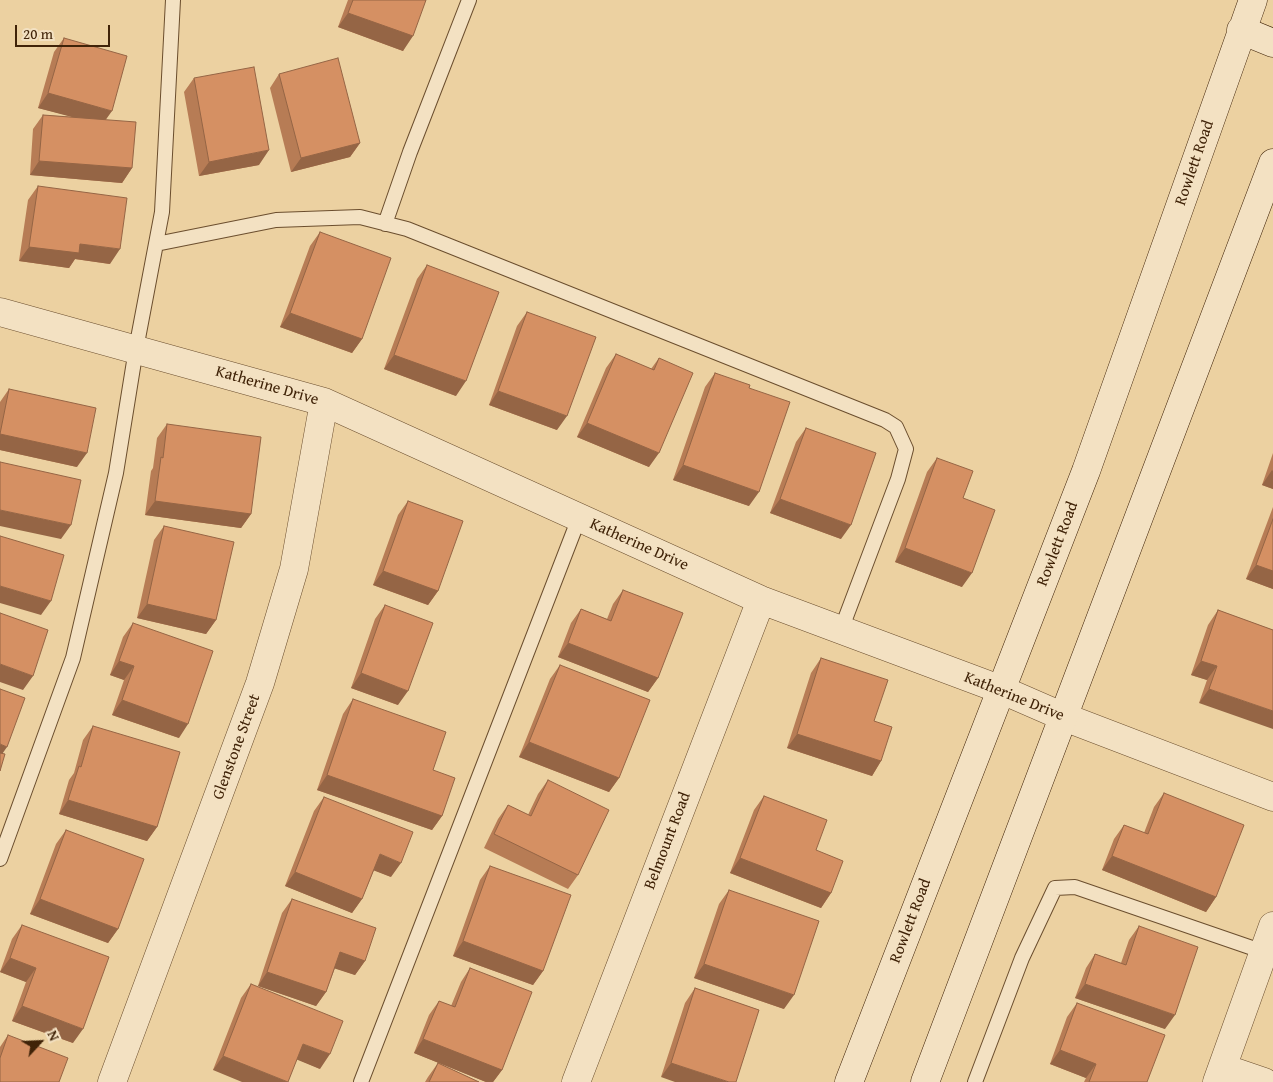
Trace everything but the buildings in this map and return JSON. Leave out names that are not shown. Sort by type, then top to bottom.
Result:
[{"type":"street","name":"Rowlett Road","points":[[848,1082],[1086,471],[1253,0]]},
{"type":"street","points":[[1241,30],[1273,44]]},
{"type":"street","points":[[925,1082],[1273,163]]},
{"type":"street","name":"Katherine Drive","points":[[0,312],[324,402],[761,600],[1002,690],[1064,717],[1273,797]]},
{"type":"street","name":"Glenstone Street","points":[[112,1082],[260,683],[294,569],[324,402]]},
{"type":"street","name":"Belmount Road","points":[[576,1082],[761,600]]},
{"type":"street","points":[[1264,1082],[1220,1075],[1273,926]]},
{"type":"lane","points":[[0,859],[73,658],[116,473],[136,349],[162,212],[173,0]]},
{"type":"lane","points":[[385,224],[410,152],[469,0]]},
{"type":"lane","points":[[156,244],[276,220],[360,217],[417,232],[885,420],[896,427],[906,449],[898,479],[842,630]]},
{"type":"lane","points":[[361,1082],[579,518]]},
{"type":"lane","points":[[975,1082],[1022,958],[1055,888],[1075,887],[1264,952]]}]
